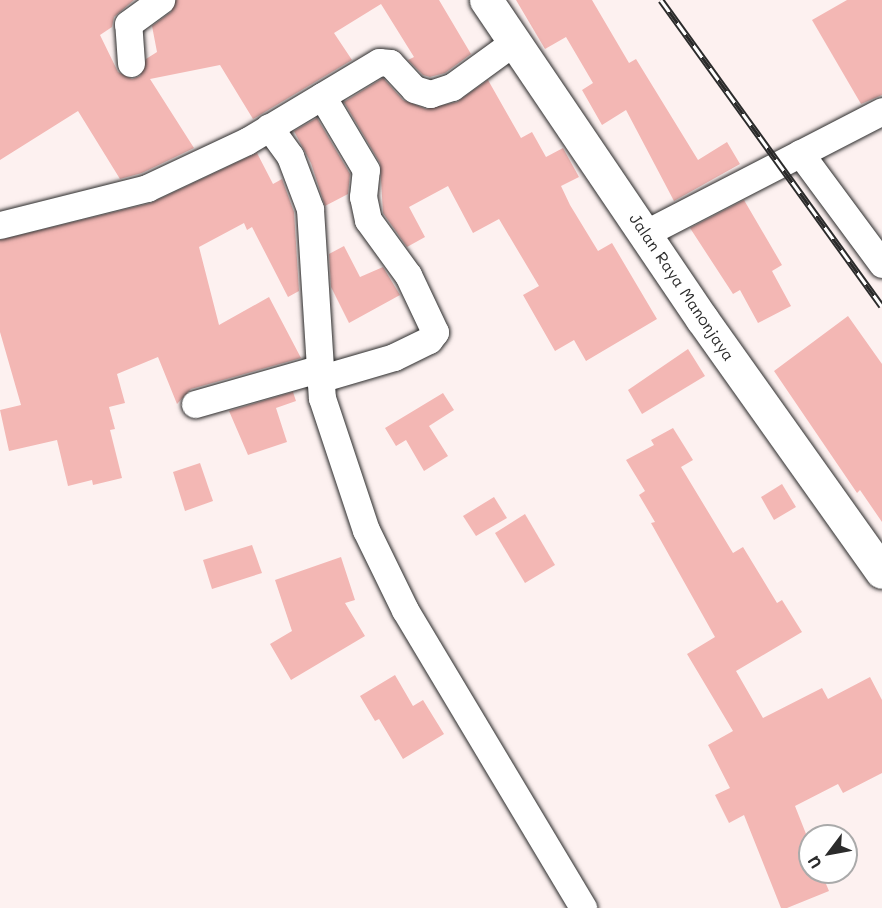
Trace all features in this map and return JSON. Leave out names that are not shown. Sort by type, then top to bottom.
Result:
[{"type":"main road","name":"Jalan Raya Manonjaya","points":[[486,0],[646,233],[702,319],[882,572]]},
{"type":"street","points":[[131,63],[128,24],[161,0]]},
{"type":"street","points":[[0,225],[147,188],[270,127],[384,61],[414,89],[430,94],[452,87],[515,41]]},
{"type":"street","points":[[195,404],[394,357],[429,340],[435,332],[408,275],[368,220],[363,197],[366,170],[321,96]]},
{"type":"street","points":[[646,233],[882,111]]},
{"type":"street","points":[[270,127],[291,156],[310,209],[319,374],[336,447],[363,519],[405,610],[583,908]]},
{"type":"street","points":[[800,153],[882,264]]},
{"type":"building","points":[[0,0],[134,0],[114,17],[112,27],[100,35],[118,72],[132,79],[140,76],[146,59],[157,52],[152,26],[171,12],[176,0],[439,0],[471,54],[445,73],[430,77],[423,75],[408,60],[414,57],[381,4],[334,33],[352,60],[253,119],[220,65],[150,79],[194,148],[142,173],[120,179],[78,111],[0,160]]},
{"type":"building","points":[[516,0],[592,0],[629,63],[636,59],[698,160],[727,142],[740,164],[674,201],[626,110],[602,125],[582,90],[593,83],[566,37],[545,49]]},
{"type":"building","points":[[847,0],[882,0],[882,95],[861,104],[812,20]]},
{"type":"building","points":[[383,78],[403,100],[426,109],[457,102],[488,80],[521,138],[532,132],[546,157],[563,148],[579,177],[561,186],[570,205],[598,251],[612,243],[657,319],[586,361],[574,340],[555,351],[523,295],[539,286],[499,219],[473,233],[448,186],[409,207],[425,237],[407,247],[383,213],[380,163],[344,102]]},
{"type":"building","points":[[317,118],[350,174],[348,194],[325,206],[311,163],[294,131]]},
{"type":"building","points":[[257,153],[273,184],[282,179],[294,212],[299,291],[288,297],[252,227],[247,230],[244,223],[199,247],[219,325],[269,297],[301,358],[191,389],[177,404],[158,357],[117,374],[125,403],[109,407],[115,429],[110,430],[122,478],[93,485],[92,480],[68,486],[57,440],[9,451],[0,410],[21,405],[0,332],[0,240],[151,203]]},
{"type":"building","points":[[744,200],[782,265],[772,271],[791,306],[758,323],[740,290],[733,294],[690,228]]},
{"type":"building","points":[[344,246],[360,277],[383,267],[400,295],[349,323],[331,287],[329,254]]},
{"type":"building","points":[[848,316],[882,364],[882,522],[860,490],[857,493],[774,371]]},
{"type":"building","points":[[688,349],[705,376],[642,414],[628,390]]},
{"type":"building","points":[[293,392],[296,401],[276,408],[287,442],[248,455],[229,411]]},
{"type":"building","points":[[443,393],[454,410],[429,426],[448,456],[424,471],[406,440],[396,446],[385,428]]},
{"type":"building","points":[[673,428],[693,460],[681,467],[733,553],[743,547],[777,603],[782,600],[802,632],[736,671],[763,718],[822,688],[828,699],[870,677],[882,700],[882,773],[843,793],[838,784],[795,806],[802,824],[798,824],[798,884],[826,884],[829,891],[787,908],[781,908],[744,815],[729,823],[715,795],[730,788],[708,745],[733,731],[687,654],[715,637],[651,523],[655,522],[639,495],[645,491],[626,460],[654,445],[651,440]]},
{"type":"building","points":[[200,463],[213,501],[185,511],[173,472]]},
{"type":"building","points":[[782,484],[796,507],[774,520],[761,497]]},
{"type":"building","points":[[494,497],[507,518],[476,536],[463,516]]},
{"type":"building","points":[[525,514],[555,565],[525,583],[495,533]]},
{"type":"building","points":[[252,545],[262,573],[212,589],[203,560]]},
{"type":"building","points":[[341,557],[355,600],[345,603],[365,636],[291,680],[270,644],[292,631],[275,580]]},
{"type":"building","points":[[395,675],[413,706],[423,700],[444,734],[403,759],[379,719],[375,721],[360,696]]},
{"type":"railway","points":[[661,0],[882,306]]}]
